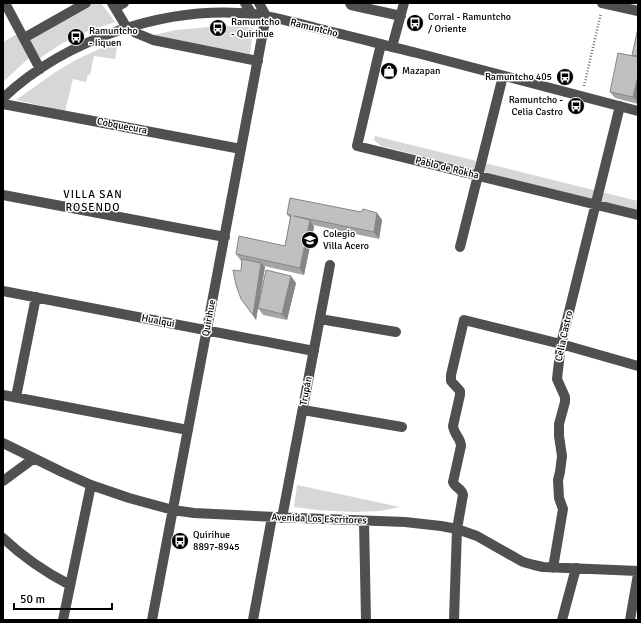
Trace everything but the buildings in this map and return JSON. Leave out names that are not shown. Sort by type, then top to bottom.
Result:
[{"type":"street","points":[[5,3],[40,69]]},
{"type":"street","points":[[24,38],[86,3]]},
{"type":"street","points":[[245,3],[252,14]]},
{"type":"street","points":[[259,3],[266,16]]},
{"type":"street","points":[[350,3],[351,5],[401,16]]},
{"type":"street","points":[[392,47],[404,3]]},
{"type":"street","points":[[602,3],[638,11]]},
{"type":"street","points":[[117,5],[127,28],[140,35],[153,40],[258,61]]},
{"type":"street","name":"Ramuntcho","points":[[3,98],[40,69],[77,48],[101,37],[150,21],[192,14],[232,13],[266,16],[381,44],[638,111]]},
{"type":"street","name":"Quirihue","points":[[152,620],[266,16]]},
{"type":"street","name":"Pablo de Rokha","points":[[381,44],[357,146],[638,215]]},
{"type":"street","points":[[460,247],[503,76]]},
{"type":"street","name":"Cobquecura","points":[[3,104],[241,148]]},
{"type":"street","name":"Celia Castro","points":[[553,568],[563,509],[559,498],[558,480],[562,456],[558,436],[559,424],[565,402],[565,397],[557,379],[561,344],[620,106]]},
{"type":"street","points":[[3,195],[225,237]]},
{"type":"street","name":"Trupán","points":[[253,620],[303,410],[330,265]]},
{"type":"street","name":"Hualqui","points":[[3,291],[314,351]]},
{"type":"street","points":[[16,397],[36,297]]},
{"type":"street","points":[[320,319],[396,332]]},
{"type":"street","points":[[454,620],[457,529],[463,495],[462,491],[454,485],[453,482],[461,443],[454,431],[453,426],[460,391],[451,381],[451,375],[464,320],[561,344],[638,366]]},
{"type":"street","points":[[3,395],[188,430]]},
{"type":"street","points":[[303,410],[402,427]]},
{"type":"street","name":"Avenida Los Escritores","points":[[3,444],[91,485],[129,498],[173,510],[194,513],[418,523],[457,529],[477,536],[523,562],[534,566],[638,572]]},
{"type":"street","points":[[3,481],[33,458]]},
{"type":"street","points":[[63,620],[91,485]]},
{"type":"street","points":[[364,521],[366,620]]},
{"type":"street","points":[[3,538],[31,562],[70,585]]},
{"type":"street","points":[[562,620],[576,568]]},
{"type":"street","points":[[630,620],[638,572]]},
{"type":"path","points":[[582,96],[602,3]]},
{"type":"shaded area","points":[[93,3],[101,3],[115,22],[80,34],[61,44],[40,58],[29,39]]},
{"type":"shaded area","points":[[221,26],[253,28],[250,54],[153,35],[176,30]]},
{"type":"shaded area","points":[[17,34],[30,57],[3,82],[3,42]]},
{"type":"shaded area","points":[[118,41],[115,59],[94,56],[90,75],[88,75],[86,82],[73,79],[65,111],[16,100],[62,68]]},
{"type":"shaded area","points":[[375,136],[638,201],[638,211],[381,146],[374,140]]},
{"type":"shaded area","points":[[297,485],[400,507],[380,511],[354,512],[294,507]]},
{"type":"place","name":"Corral - Ramuntcho / Oriente","points":[[415,23]]},
{"type":"place","name":"Ramuntcho - Quirihue","points":[[218,28]]},
{"type":"place","name":"Ramuntcho - Iiquen","points":[[76,37]]},
{"type":"place","name":"Mazapan","points":[[389,71]]},
{"type":"place","name":"Ramuntcho 405","points":[[565,77]]},
{"type":"place","name":"Ramuntcho - Celia Castro","points":[[576,106]]},
{"type":"place","name":"Colegio Villa Acero","points":[[310,240]]},
{"type":"place","name":"Quirihue 8897-8945","points":[[180,541]]},
{"type":"district","name":"VILLA SAN ROSENDO","points":[[93,200]]}]
